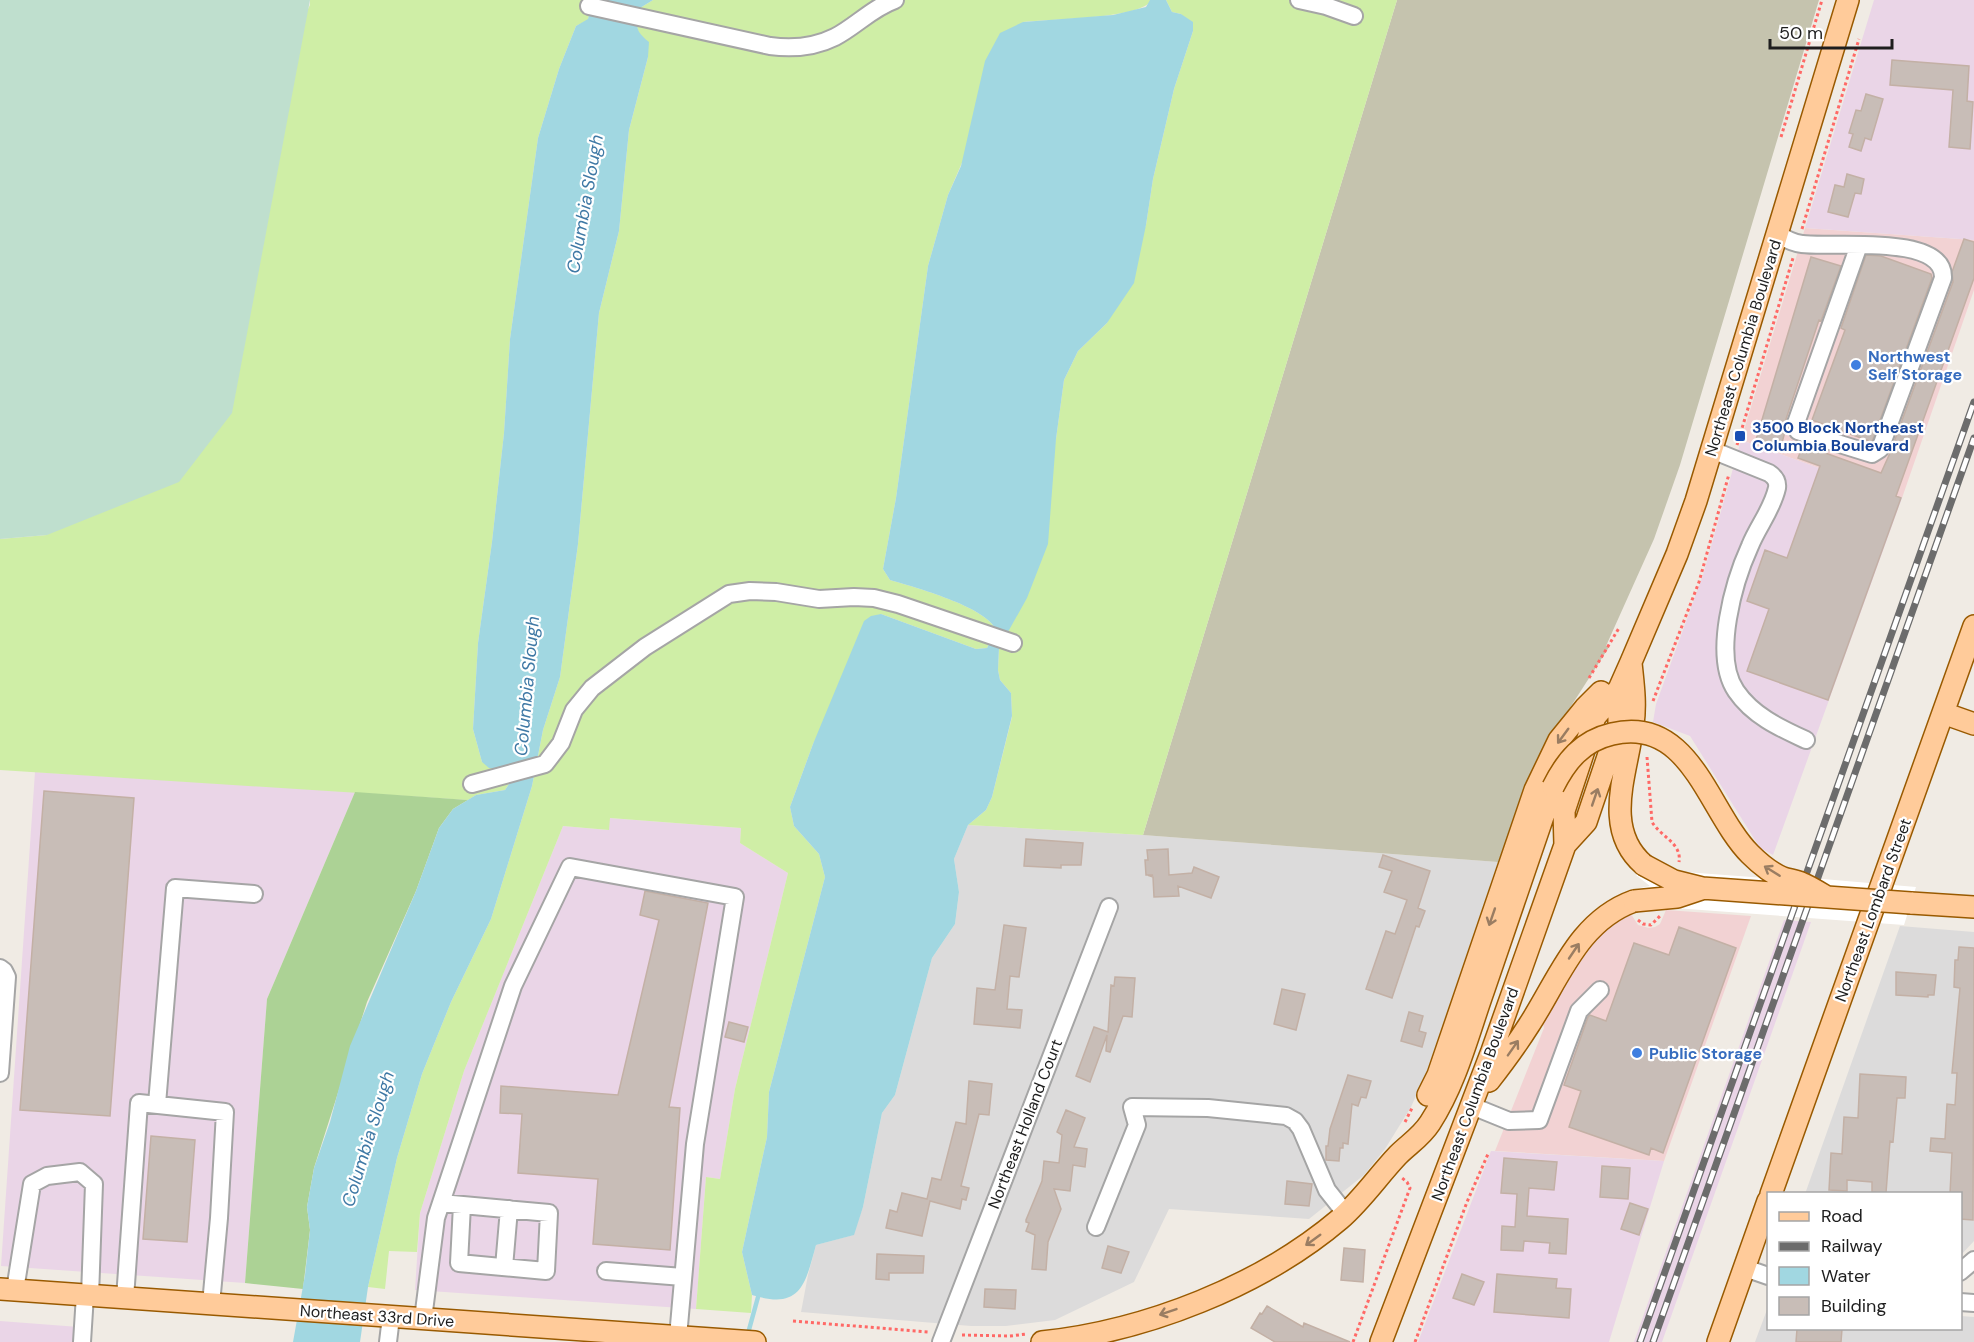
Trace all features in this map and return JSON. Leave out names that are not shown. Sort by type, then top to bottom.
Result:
[{"type":"main road","name":"Northeast Columbia Boulevard","points":[[1381,1342],[1470,1111],[1565,845],[1586,822],[1619,724],[1619,688],[1687,529],[1848,0]]},
{"type":"main road","name":"Northeast Lombard Street","points":[[1772,1192],[1974,626]]},
{"type":"main road","points":[[1631,662],[1634,716],[1620,803],[1620,819],[1627,845],[1644,865],[1674,881],[1702,888],[1974,907]]},
{"type":"main road","points":[[1400,1163],[1438,1075],[1535,790],[1545,768],[1559,740],[1585,708],[1631,662]]},
{"type":"main road","points":[[1943,713],[1974,724]]},
{"type":"main road","points":[[1042,1342],[1116,1329],[1242,1283],[1315,1239],[1346,1214],[1400,1163],[1430,1123],[1452,1078],[1554,788],[1566,764],[1576,752],[1598,738],[1619,732],[1636,732],[1648,734],[1668,744],[1690,764],[1701,778],[1727,824],[1751,855],[1774,873],[1800,882],[1825,896]]},
{"type":"main road","points":[[1470,1111],[1530,1023],[1581,940],[1596,923],[1616,909],[1635,910],[1702,888]]},
{"type":"main road","points":[[1464,1048],[1470,1111]]},
{"type":"main road","name":"Northeast Lombard Street","points":[[1718,1342],[1767,1207]]},
{"type":"main road","name":"Northeast 33rd Drive","points":[[8,1290],[755,1342]]},
{"type":"street","points":[[589,6],[770,46],[798,48],[834,37],[865,16],[895,0]]},
{"type":"street","points":[[1299,0],[1354,16]]},
{"type":"street","points":[[1777,233],[1797,243],[1859,245],[1888,247],[1928,254],[1939,262],[1943,274],[1880,449],[1872,454],[1798,431],[1796,423],[1859,245]]},
{"type":"street","points":[[1712,450],[1770,473],[1776,478],[1778,486],[1767,515],[1750,545],[1731,601],[1725,655],[1728,673],[1735,690],[1754,712],[1806,740]]},
{"type":"street","points":[[472,784],[544,764],[557,750],[574,710],[592,688],[645,647],[729,594],[750,591],[776,592],[819,599],[874,598],[1013,643]]},
{"type":"street","points":[[423,1319],[436,1218],[513,986],[570,867],[735,897],[695,1144],[678,1337]]},
{"type":"street","points":[[157,1104],[175,888],[254,894]]},
{"type":"street","name":"Northeast Holland Court","points":[[941,1342],[1109,907]]},
{"type":"street","points":[[0,968],[7,977],[0,1073]]},
{"type":"street","points":[[1470,1111],[1509,1120],[1539,1120],[1579,1011],[1600,990]]},
{"type":"street","points":[[124,1298],[139,1103],[157,1104],[225,1112],[211,1304]]},
{"type":"street","points":[[1096,1227],[1137,1125],[1132,1107],[1197,1107],[1286,1116],[1295,1121],[1301,1129],[1328,1190],[1346,1214]]},
{"type":"street","points":[[8,1290],[24,1228],[32,1184],[47,1176],[80,1172],[94,1184],[88,1295],[82,1342]]},
{"type":"street","points":[[441,1203],[549,1213],[546,1271],[459,1263],[462,1205]]},
{"type":"street","points":[[504,1267],[508,1209]]},
{"type":"street","points":[[1962,1270],[1974,1260]]},
{"type":"street","points":[[1745,1268],[1767,1276]]},
{"type":"street","points":[[606,1271],[683,1277]]},
{"type":"street","points":[[385,1316],[388,1342]]},
{"type":"path","points":[[1781,137],[1822,0]]},
{"type":"path","points":[[1668,661],[1699,582],[1733,458],[1859,39]]},
{"type":"path","points":[[1647,752],[1652,822],[1657,830],[1678,849],[1680,856],[1678,866]]},
{"type":"path","points":[[1635,910],[1643,924],[1651,925],[1662,913]]},
{"type":"path","points":[[1415,1342],[1467,1202],[1488,1154]]},
{"type":"path","points":[[1353,1342],[1410,1188],[1402,1179],[1400,1163]]},
{"type":"shaded area","points":[[1397,0],[1819,0],[1680,465],[1654,539],[1606,646],[1609,647],[1557,728],[1555,727],[1541,754],[1498,862],[1143,835]]},
{"type":"shaded area","points":[[1874,0],[1974,0],[1974,240],[1805,228]]},
{"type":"shaded area","name":"Northwest Self Storage","points":[[1805,228],[1974,240],[1974,290],[1902,498],[1741,440]]},
{"type":"shaded area","points":[[1741,440],[1902,498],[1773,855],[1760,848],[1690,736],[1653,722],[1656,704],[1703,575]]},
{"type":"shaded area","points":[[35,772],[355,792],[267,999],[245,1283],[1,1266]]},
{"type":"shaded area","points":[[609,818],[741,828],[740,843],[788,873],[735,1089],[720,1179],[706,1177],[696,1309],[415,1290],[420,1213],[464,1071],[563,826],[608,830]]},
{"type":"shaded area","points":[[968,825],[1143,835],[1498,862],[1426,1073],[1411,1107],[1385,1149],[1364,1175],[1309,1219],[1169,1209],[1134,1282],[1055,1320],[1006,1326],[971,1326],[801,1312],[816,1245],[853,1235],[863,1207],[882,1113],[895,1095],[932,958],[955,924],[959,892],[954,859]]},
{"type":"shaded area","points":[[1666,910],[1751,916],[1664,1161],[1495,1151],[1544,1028],[1542,1019],[1594,941],[1603,931],[1631,914],[1638,925],[1655,927],[1660,924]]},
{"type":"shaded area","points":[[1784,920],[1811,922],[1662,1342],[1634,1342]]},
{"type":"shaded area","points":[[1900,926],[1974,932],[1974,1241],[1962,1254],[1962,1192],[1806,1192]]},
{"type":"shaded area","points":[[1491,1151],[1664,1161],[1609,1342],[1418,1342]]},
{"type":"shaded area","points":[[1767,1310],[1767,1330],[1962,1330],[1962,1316],[1974,1317],[1974,1342],[1755,1342]]},
{"type":"shaded area","points":[[0,1321],[92,1328],[90,1342],[0,1342]]},
{"type":"green space","points":[[0,0],[310,0],[232,413],[179,482],[47,535],[0,539]]},
{"type":"green space","points":[[310,0],[593,0],[588,20],[576,26],[559,69],[538,138],[510,339],[504,433],[478,643],[473,729],[482,762],[505,770],[509,784],[505,790],[476,795],[468,800],[0,770],[0,539],[47,535],[310,5]]},
{"type":"green space","points":[[653,0],[1150,0],[1150,2],[1142,8],[1110,15],[1023,22],[948,195],[928,266],[896,498],[883,569],[890,580],[949,599],[979,613],[996,630],[987,648],[976,649],[881,614],[813,744],[790,807],[794,826],[819,854],[825,877],[769,1092],[767,1137],[742,1252],[752,1295],[751,1313],[696,1309],[706,1177],[720,1179],[735,1089],[788,873],[740,843],[741,828],[610,818],[609,830],[563,826],[464,1071],[420,1213],[417,1252],[389,1251],[385,1289],[368,1287],[397,1158],[422,1074],[451,1002],[491,919],[532,786],[543,730],[560,677],[578,544],[599,313],[619,231],[629,130],[648,57],[636,25],[640,8]]},
{"type":"green space","points":[[1166,0],[1397,0],[1143,835],[968,825],[986,810],[992,797],[1012,717],[1011,693],[1000,680],[998,670],[999,647],[1006,633],[1056,439],[1064,380],[1078,351],[1107,323],[1146,225],[1153,179],[1174,89],[1193,31],[1181,14],[1172,12]]},
{"type":"green space","points":[[355,792],[468,800],[453,809],[439,828],[416,891],[367,1002],[314,1168],[307,1207],[310,1230],[303,1289],[245,1283],[267,999]]},
{"type":"water","name":"Columbia Slough","points":[[593,0],[653,0],[640,8],[638,19],[637,27],[649,42],[648,57],[629,130],[619,231],[599,313],[578,544],[560,677],[543,730],[532,786],[491,919],[451,1002],[422,1074],[397,1158],[368,1287],[360,1342],[293,1342],[305,1275],[310,1230],[307,1207],[314,1168],[330,1122],[350,1046],[416,891],[439,828],[453,809],[476,795],[505,790],[509,784],[505,770],[489,768],[482,762],[473,729],[478,643],[504,433],[510,339],[538,138],[559,69],[576,26],[588,19]]},
{"type":"water","points":[[1150,0],[1166,0],[1172,12],[1181,14],[1193,22],[1193,31],[1174,89],[1153,179],[1134,283],[1107,323],[1078,351],[1064,380],[1056,439],[1048,544],[1027,598],[999,648],[998,670],[1000,680],[1011,693],[1012,716],[992,797],[986,810],[968,825],[954,859],[959,892],[955,924],[932,958],[895,1095],[882,1113],[863,1207],[854,1235],[816,1245],[804,1282],[791,1296],[768,1299],[752,1295],[742,1252],[767,1137],[769,1092],[825,877],[819,854],[794,826],[790,807],[813,744],[864,621],[871,616],[881,614],[976,649],[987,648],[996,630],[979,613],[949,599],[890,580],[883,569],[896,498],[928,266],[948,195],[961,166],[985,61],[1000,33],[1023,22],[1113,15],[1146,7]]},
{"type":"pier","points":[[1645,726],[1773,864],[1811,878],[1916,887],[1904,925],[1661,907],[1637,911],[1631,890],[1650,886],[1636,875],[1649,858],[1673,870],[1765,878],[1698,789],[1666,751],[1647,742],[1606,742],[1556,762]]},
{"type":"building","points":[[1892,60],[1969,66],[1967,101],[1973,102],[1970,149],[1949,147],[1953,90],[1890,85]]},
{"type":"building","points":[[1866,94],[1883,99],[1871,140],[1865,138],[1861,151],[1849,147],[1853,134],[1849,133],[1856,110],[1861,111]]},
{"type":"building","points":[[1847,174],[1864,179],[1861,194],[1855,193],[1848,217],[1828,212],[1835,185],[1844,187]]},
{"type":"building","points":[[1964,239],[1974,242],[1974,278],[1896,496],[1901,498],[1828,700],[1747,671],[1769,609],[1747,601],[1765,550],[1787,558],[1820,466],[1798,458],[1803,445],[1881,473],[1953,282],[1952,272]]},
{"type":"building","points":[[1866,255],[1881,256],[1931,274],[1932,278],[1872,442],[1812,420],[1845,330],[1841,328]]},
{"type":"building","points":[[1811,257],[1841,266],[1821,321],[1819,320],[1786,419],[1780,450],[1755,443]]},
{"type":"building","points":[[44,791],[134,798],[110,1116],[20,1110]]},
{"type":"building","points":[[1026,839],[1083,843],[1081,865],[1061,865],[1061,868],[1024,866]]},
{"type":"building","points":[[1168,849],[1169,875],[1192,873],[1194,867],[1219,877],[1211,898],[1178,886],[1179,896],[1154,897],[1153,877],[1150,876],[1153,875],[1146,875],[1147,850]]},
{"type":"building","points":[[1383,855],[1430,871],[1418,908],[1425,911],[1419,927],[1416,926],[1392,998],[1366,989],[1386,931],[1395,934],[1407,900],[1384,892],[1392,871],[1379,867]]},
{"type":"building","points":[[645,891],[708,903],[669,1107],[680,1108],[670,1250],[593,1244],[598,1179],[518,1173],[522,1114],[500,1113],[501,1086],[618,1095],[659,920],[640,915]]},
{"type":"building","points":[[1004,925],[1026,928],[1019,977],[1010,976],[1007,1009],[1022,1010],[1020,1028],[974,1024],[977,988],[995,990]]},
{"type":"building","name":"Public Storage","points":[[1679,927],[1736,948],[1663,1153],[1651,1148],[1649,1155],[1569,1127],[1581,1091],[1564,1085],[1588,1017],[1590,1015],[1606,1021],[1634,943],[1669,955]]},
{"type":"building","points":[[1959,947],[1974,948],[1973,1220],[1962,1219],[1962,1192],[1950,1192],[1952,1153],[1930,1151],[1931,1138],[1945,1139],[1947,1104],[1955,1105],[1957,1073],[1952,1073],[1960,988],[1954,987],[1955,960],[1958,960]]},
{"type":"building","points":[[1896,972],[1936,975],[1934,995],[1928,995],[1928,997],[1896,995]]},
{"type":"building","points":[[1115,977],[1135,978],[1132,1017],[1123,1016],[1110,1052],[1106,1051],[1107,1035],[1090,1082],[1076,1076],[1094,1027],[1108,1032],[1111,985],[1114,986]]},
{"type":"building","points":[[1282,989],[1305,994],[1296,1030],[1274,1024]]},
{"type":"building","points":[[1409,1012],[1423,1016],[1419,1031],[1426,1033],[1422,1047],[1401,1041]]},
{"type":"building","points":[[729,1022],[748,1027],[744,1042],[725,1037]]},
{"type":"building","points":[[1860,1074],[1906,1077],[1905,1098],[1897,1098],[1893,1142],[1890,1141],[1886,1192],[1872,1192],[1872,1182],[1847,1180],[1847,1191],[1829,1190],[1831,1153],[1842,1154],[1844,1117],[1858,1118]]},
{"type":"building","points":[[1348,1075],[1371,1081],[1366,1098],[1361,1097],[1358,1106],[1352,1104],[1348,1144],[1343,1143],[1343,1148],[1340,1148],[1339,1161],[1326,1160],[1330,1129]]},
{"type":"building","points":[[969,1081],[992,1084],[989,1115],[979,1114],[961,1186],[969,1188],[966,1200],[962,1199],[960,1209],[930,1201],[922,1236],[886,1228],[890,1210],[897,1212],[902,1193],[927,1199],[932,1178],[941,1180],[956,1122],[966,1124]]},
{"type":"building","points":[[1066,1110],[1085,1118],[1074,1147],[1087,1149],[1085,1167],[1073,1165],[1070,1191],[1054,1189],[1061,1209],[1048,1242],[1046,1270],[1032,1269],[1035,1235],[1026,1231],[1029,1223],[1026,1220],[1042,1181],[1044,1161],[1059,1163],[1062,1135],[1057,1132]]},
{"type":"building","points":[[151,1136],[195,1140],[187,1242],[143,1239]]},
{"type":"building","points":[[1504,1158],[1557,1162],[1554,1190],[1529,1188],[1527,1216],[1568,1219],[1566,1254],[1549,1253],[1550,1243],[1524,1241],[1523,1251],[1501,1250],[1502,1226],[1515,1227],[1517,1194],[1501,1193]]},
{"type":"building","points":[[1602,1166],[1630,1168],[1628,1199],[1600,1197]]},
{"type":"building","points":[[1287,1181],[1312,1184],[1309,1206],[1285,1204]]},
{"type":"building","points":[[1630,1203],[1648,1209],[1639,1235],[1621,1229]]},
{"type":"building","points":[[1108,1246],[1129,1252],[1121,1273],[1102,1268]]},
{"type":"building","points":[[1344,1248],[1365,1250],[1363,1282],[1341,1280]]},
{"type":"building","points":[[877,1254],[924,1256],[923,1273],[889,1273],[889,1280],[876,1279]]},
{"type":"building","points":[[1462,1274],[1484,1282],[1474,1305],[1453,1298]]},
{"type":"building","points":[[1497,1274],[1557,1279],[1556,1288],[1571,1289],[1569,1318],[1494,1312]]},
{"type":"building","points":[[985,1289],[1016,1290],[1015,1309],[984,1307]]},
{"type":"building","points":[[1267,1306],[1303,1327],[1304,1323],[1350,1342],[1275,1342],[1251,1328]]},
{"type":"building","points":[[1797,1330],[1842,1330],[1841,1342],[1796,1342]]},
{"type":"waterway","points":[[747,1337],[758,1297]]},
{"type":"railway","points":[[1640,1342],[1974,402]]},
{"type":"railway","points":[[1653,1342],[1974,438]]},
{"type":"place","name":"Northwest Self Storage","points":[[1856,365]]},
{"type":"place","name":"3500 Block Northeast Columbia Boulevard","points":[[1740,436]]},
{"type":"place","name":"Public Storage","points":[[1637,1053]]}]
